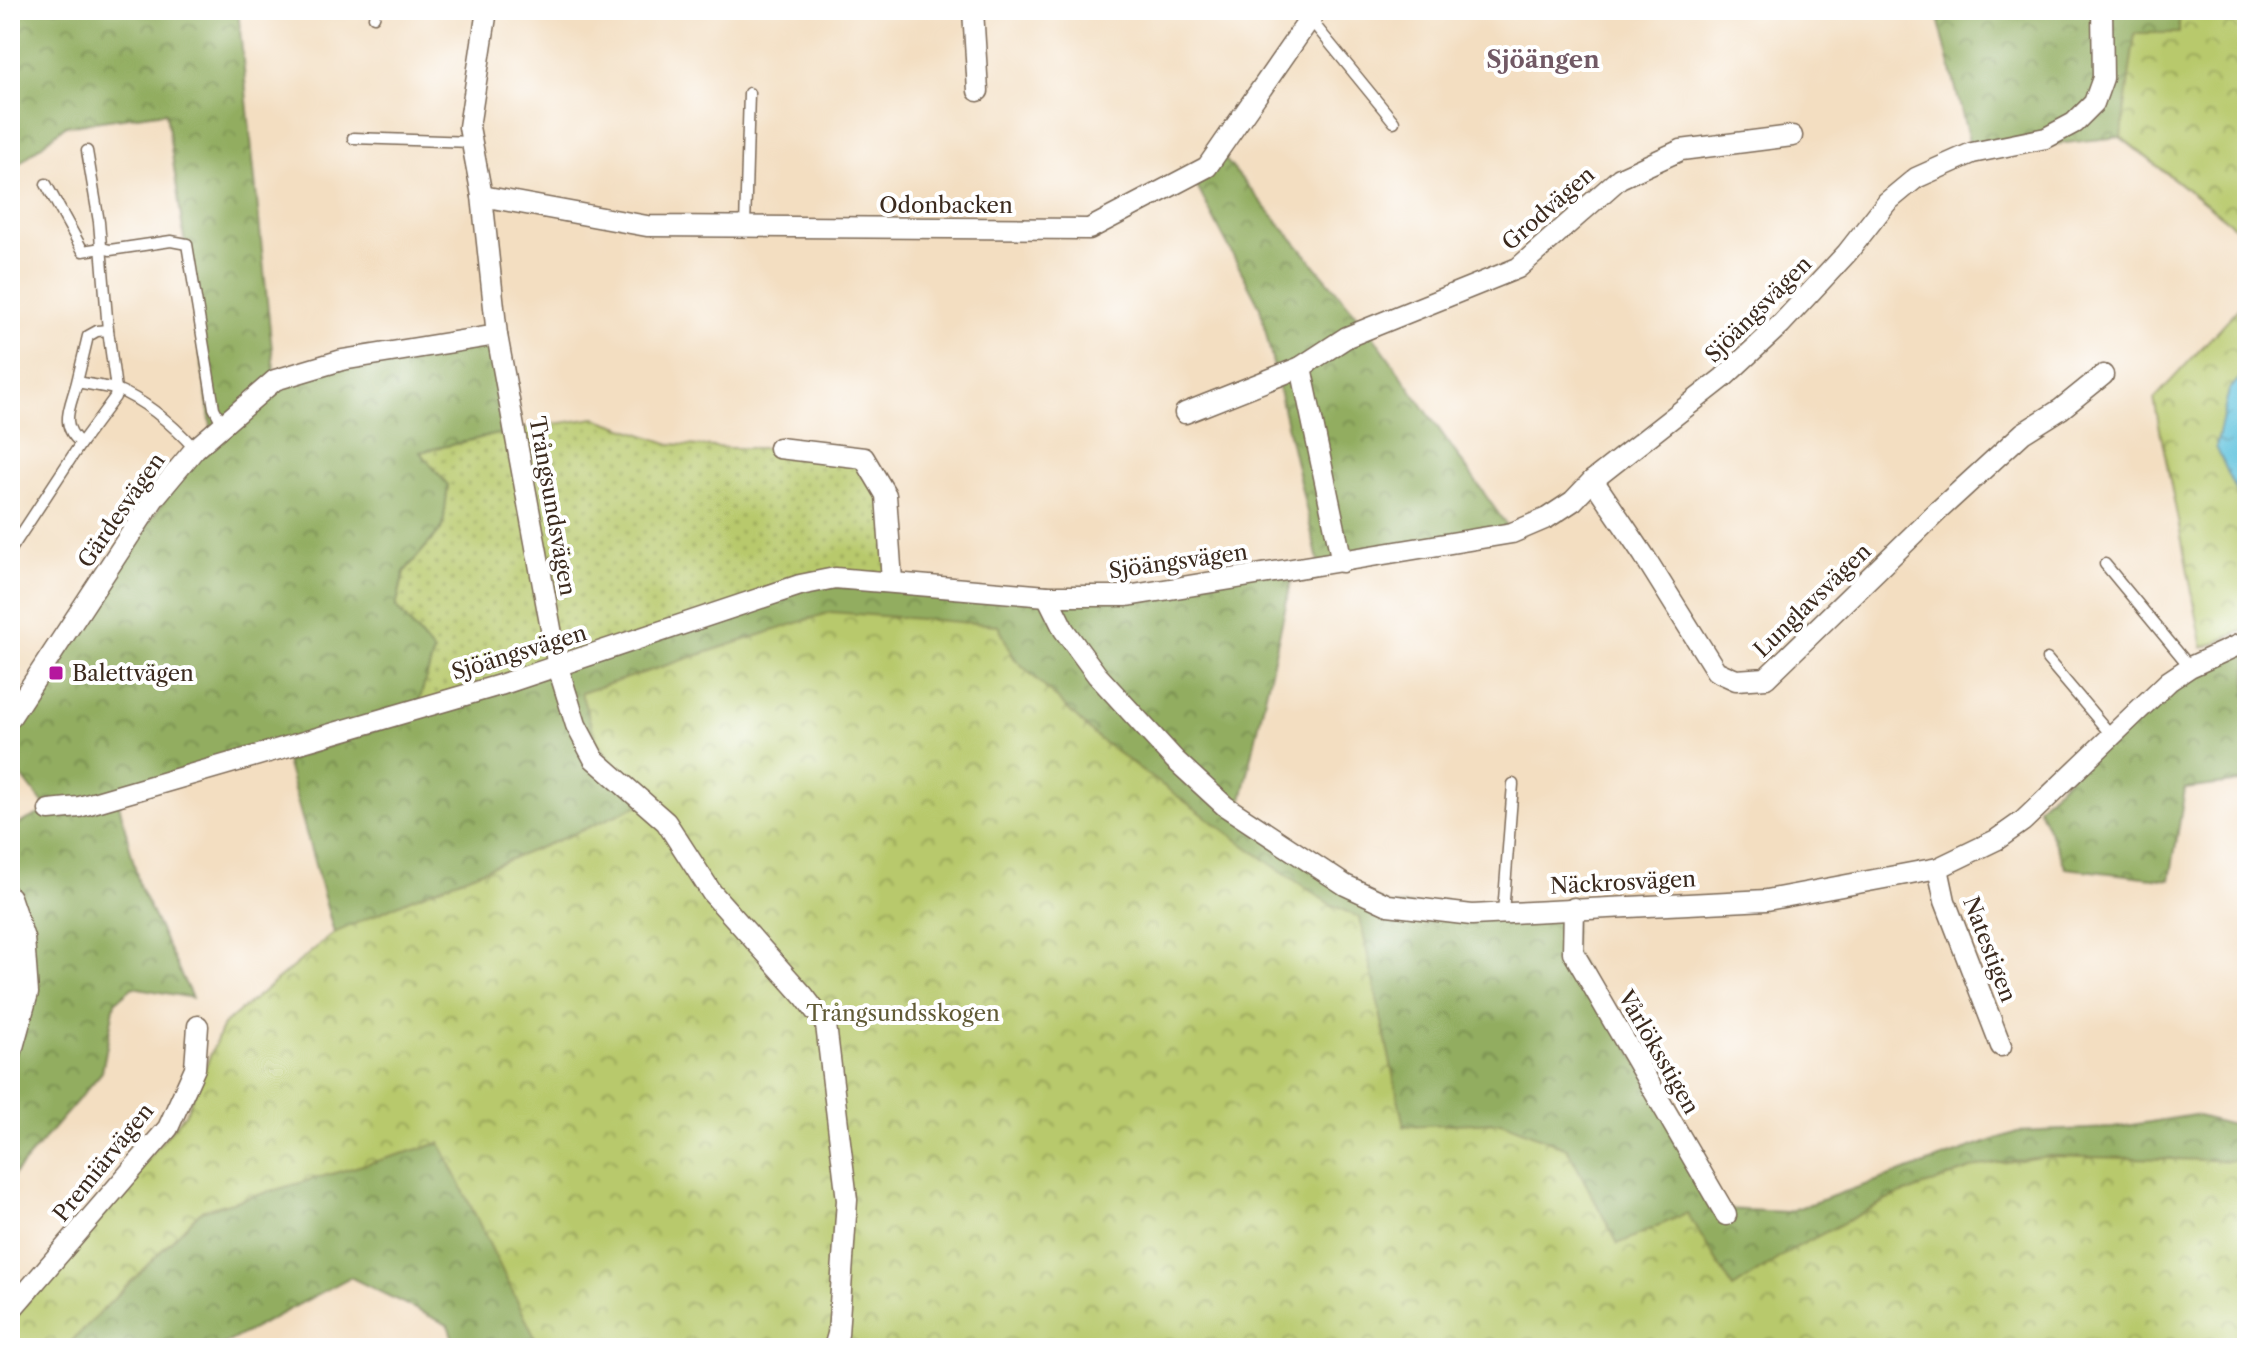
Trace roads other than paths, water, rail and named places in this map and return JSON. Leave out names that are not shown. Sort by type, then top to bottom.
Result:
[{"type":"street","name":"Trångsundsvägen","points":[[487,10],[469,127],[482,196],[497,335],[558,667],[576,725],[594,759],[666,822],[712,893],[826,1025],[847,1200],[838,1334],[834,1348]]},
{"type":"street","points":[[973,10],[978,91]]},
{"type":"street","name":"Sjöängsvägen","points":[[49,810],[79,807],[558,667],[800,585],[835,578],[1047,596],[1127,596],[1512,533],[1547,518],[1573,501],[1593,480],[1723,378],[1781,324],[1847,253],[1887,202],[1916,178],[1972,153],[2046,138],[2074,123],[2094,103],[2103,78],[2102,10]]},
{"type":"street","name":"Odonbacken","points":[[482,196],[647,226],[1089,229],[1207,167],[1313,14]]},
{"type":"street","name":"Grodvägen","points":[[1185,413],[1301,367],[1347,337],[1518,268],[1620,178],[1681,150],[1792,136]]},
{"type":"street","name":"Gärdesvägen","points":[[10,718],[155,497],[195,449],[275,380],[342,360],[497,335]]},
{"type":"street","points":[[1301,367],[1342,562]]},
{"type":"street","name":"Lunglavsvägen","points":[[1593,480],[1716,671],[1736,680],[1766,678],[2023,433],[2061,409],[2103,375]]},
{"type":"street","points":[[779,448],[864,458],[886,495],[892,581]]},
{"type":"street","name":"Näckrosvägen","points":[[1047,596],[1064,630],[1097,675],[1175,760],[1225,806],[1345,885],[1388,905],[1472,915],[1767,900],[1938,868],[1996,840],[2023,821],[2169,681],[2190,667],[2247,641]]},
{"type":"street","name":"Natestigen","points":[[1938,868],[1945,901],[2001,1046]]},
{"type":"street","points":[[10,897],[24,938],[28,993],[10,1058]]},
{"type":"street","name":"Vårlöksstigen","points":[[1574,908],[1573,952],[1726,1215]]},
{"type":"street","name":"Premiärvägen","points":[[10,1311],[168,1128],[195,1068],[198,1026]]},
{"type":"lane","points":[[1313,14],[1394,122]]},
{"type":"lane","points":[[745,227],[749,93]]},
{"type":"lane","points":[[353,138],[472,142]]},
{"type":"lane","points":[[10,551],[115,397],[102,248],[87,151]]},
{"type":"lane","points":[[46,184],[83,251],[171,241],[187,244],[214,408],[223,425]]},
{"type":"lane","points":[[81,443],[70,435],[68,418],[88,336],[108,330]]},
{"type":"lane","points":[[77,382],[128,394],[179,431],[195,449]]},
{"type":"lane","points":[[2105,564],[2190,667]]},
{"type":"lane","points":[[2047,659],[2112,736]]},
{"type":"lane","points":[[1503,913],[1513,784]]},
{"type":"water","points":[[2247,370],[2247,508],[2216,447],[2229,390]]},
{"type":"place","name":"Balettvägen","points":[[56,673]]},
{"type":"district","name":"Sjöängen","points":[[1543,60]]},
{"type":"park label","name":"Trångsundsskogen","points":[[903,1013]]}]
